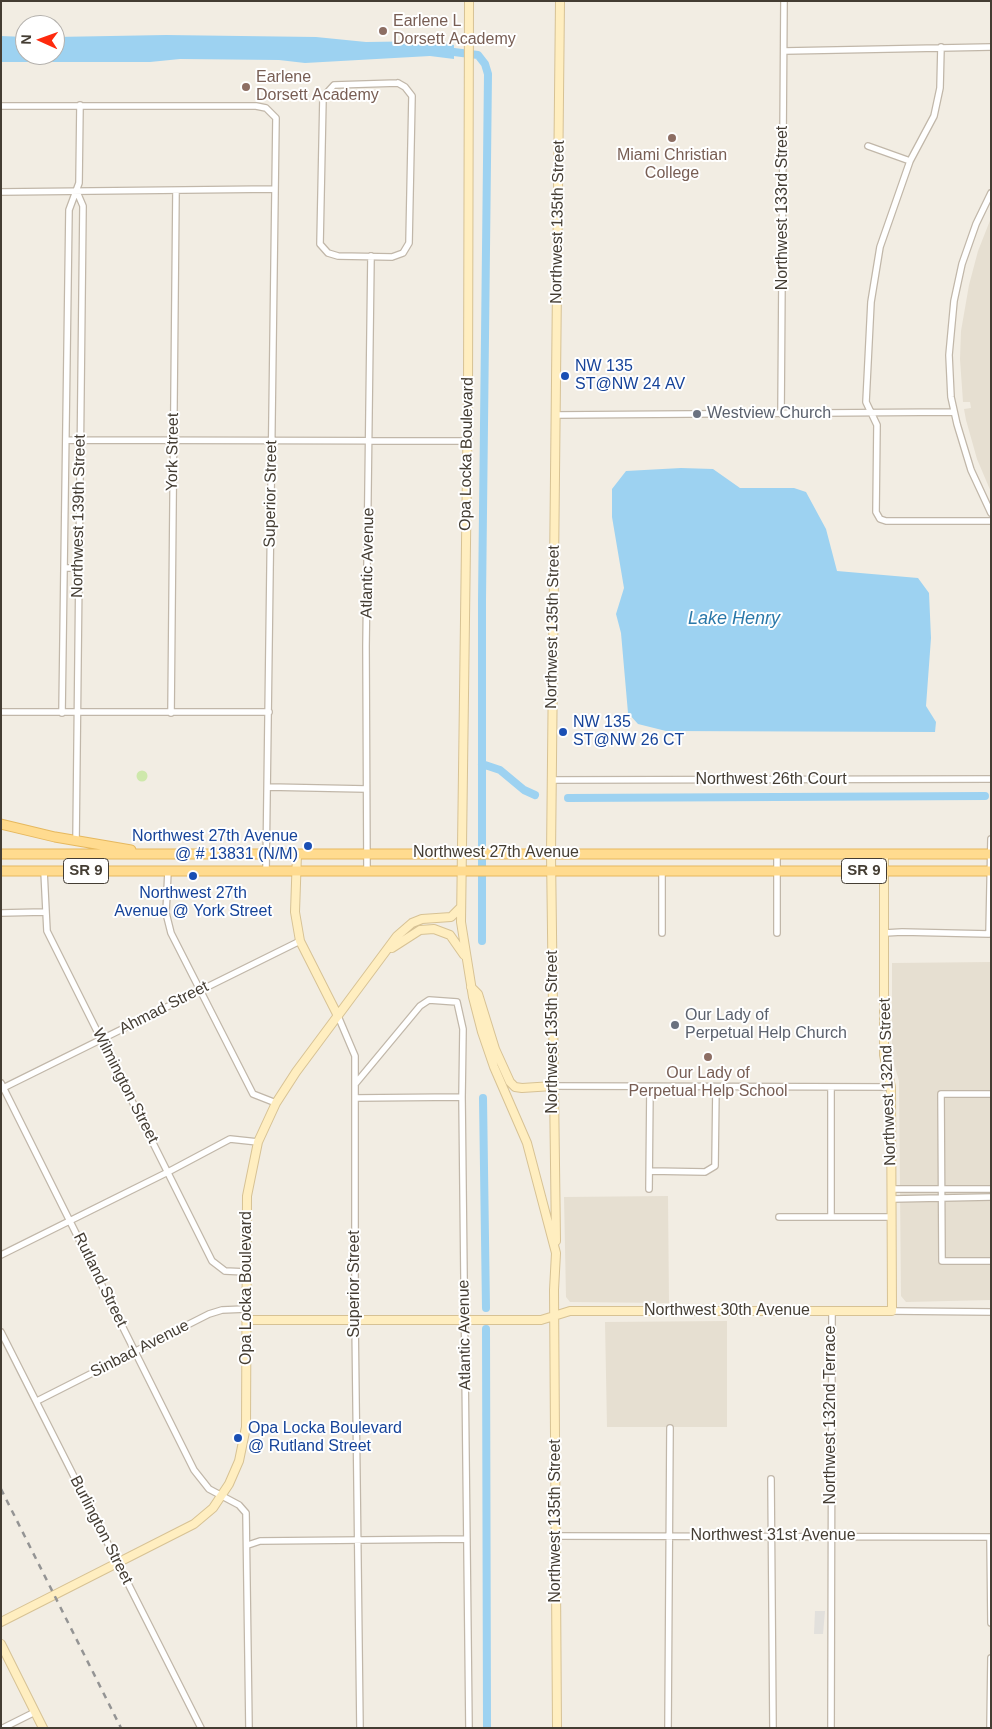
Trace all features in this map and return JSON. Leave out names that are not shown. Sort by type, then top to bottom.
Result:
[{"type":"main road","name":"Opa Locka Boulevard","points":[[470,1],[468,40],[470,177],[467,441],[467,853],[461,907],[466,958],[482,1032],[494,1067],[526,1144],[556,1253],[554,1315]]},
{"type":"main road","name":"Northwest 135th Street","points":[[556,1253],[551,854],[560,1]]},
{"type":"main road","name":"SR 9","points":[[1,824],[140,853]]},
{"type":"main road","name":"Northwest 27th Avenue","points":[[3,855],[140,853],[991,854]]},
{"type":"main road","name":"Superior Street","points":[[297,854],[295,912],[300,941],[338,1016]]},
{"type":"main road","name":"Northwest 132nd Street","points":[[884,854],[884,1055],[891,1087],[892,1311]]},
{"type":"main road","name":"Northwest 27th Avenue","points":[[1,871],[990,871]]},
{"type":"main road","name":"Opa Locka Boulevard","points":[[1,1622],[194,1524],[210,1511],[222,1495],[234,1474],[246,1432],[247,1196],[258,1142],[276,1103],[404,928],[422,920],[451,917],[461,907]]},
{"type":"main road","points":[[388,950],[420,930],[434,929],[450,936],[466,958]]},
{"type":"main road","points":[[471,987],[478,994],[495,1049],[510,1082],[515,1087],[522,1088],[553,1086]]},
{"type":"main road","name":"Northwest 30th Avenue","points":[[465,1319],[541,1320],[570,1311],[892,1311]]},
{"type":"main road","name":"Northwest 135th Street","points":[[554,1315],[557,1728]]},
{"type":"main road","points":[[246,1320],[355,1318],[465,1319]]},
{"type":"main road","points":[[1,1644],[43,1728]]},
{"type":"street","name":"Northwest 133rd Street","points":[[781,414],[784,1]]},
{"type":"street","points":[[941,47],[940,88],[934,116],[910,161],[880,247],[871,302],[866,402],[877,425],[876,512],[879,518],[886,521],[991,521]]},
{"type":"street","points":[[784,51],[991,47]]},
{"type":"street","points":[[398,84],[405,87],[412,96],[409,243],[403,253],[392,256],[371,256],[338,256],[328,253],[320,244],[323,97],[334,85],[398,84]]},
{"type":"street","points":[[1,106],[80,106]]},
{"type":"street","name":"Superior Street","points":[[80,106],[256,106],[266,108],[276,118],[266,870]]},
{"type":"street","name":"Northwest 139th Street","points":[[62,713],[69,210],[77,192],[80,106]]},
{"type":"street","points":[[868,146],[910,161]]},
{"type":"street","points":[[1,192],[275,190]]},
{"type":"street","name":"York Street","points":[[171,713],[176,191]]},
{"type":"street","name":"Northwest 139th Street","points":[[76,841],[83,206],[77,192]]},
{"type":"street","points":[[991,193],[977,219],[967,247],[954,301],[949,355],[954,412],[969,465],[991,513]]},
{"type":"street","name":"Atlantic Avenue","points":[[367,870],[366,788],[371,256]]},
{"type":"street","points":[[556,415],[954,412]]},
{"type":"street","points":[[66,440],[467,441]]},
{"type":"street","points":[[64,568],[78,568]]},
{"type":"street","points":[[1,712],[269,712]]},
{"type":"street","name":"Northwest 26th Court","points":[[552,780],[991,779]]},
{"type":"street","points":[[268,787],[366,788]]},
{"type":"street","points":[[885,933],[989,934],[991,839]]},
{"type":"street","points":[[777,854],[778,933]]},
{"type":"street","name":"Wilmington Street","points":[[44,870],[44,912],[47,931],[214,1264],[225,1271],[246,1272]]},
{"type":"street","points":[[168,871],[166,907],[168,925],[253,1094],[276,1103]]},
{"type":"street","points":[[662,871],[662,933]]},
{"type":"street","points":[[1,913],[44,912]]},
{"type":"street","name":"Ahmad Street","points":[[2,1087],[102,1040],[300,941]]},
{"type":"street","name":"Atlantic Avenue","points":[[356,1082],[406,1020],[420,1006],[429,1000],[457,1002],[463,1029],[462,1097],[469,1728]]},
{"type":"street","name":"Superior Street","points":[[338,1016],[356,1056],[355,1318],[360,1728]]},
{"type":"street","points":[[553,1086],[891,1087]]},
{"type":"street","name":"Rutland Street","points":[[2,1087],[194,1470],[209,1489],[239,1505],[246,1513],[248,1545],[249,1728]]},
{"type":"street","points":[[649,1188],[650,1087]]},
{"type":"street","points":[[650,1171],[705,1172],[715,1166],[716,1087]]},
{"type":"street","points":[[831,1088],[831,1216]]},
{"type":"street","points":[[991,1094],[941,1094],[942,1261],[991,1261]]},
{"type":"street","points":[[355,1098],[462,1097]]},
{"type":"street","points":[[1,1255],[230,1139],[258,1142]]},
{"type":"street","points":[[892,1189],[991,1189]]},
{"type":"street","points":[[917,1189],[917,1198]]},
{"type":"street","points":[[892,1199],[942,1196],[991,1197]]},
{"type":"street","points":[[779,1217],[892,1217]]},
{"type":"street","name":"Sinbad Avenue","points":[[37,1401],[213,1313],[222,1310],[246,1309]]},
{"type":"street","name":"Northwest 30th Avenue","points":[[892,1311],[991,1312]]},
{"type":"street","name":"Northwest 132nd Terrace","points":[[831,1728],[832,1312]]},
{"type":"street","name":"Burlington Street","points":[[1,1332],[201,1728]]},
{"type":"street","points":[[668,1728],[670,1428]]},
{"type":"street","points":[[771,1479],[773,1728]]},
{"type":"street","name":"Northwest 31st Avenue","points":[[556,1536],[990,1537]]},
{"type":"street","points":[[990,1537],[991,1624]]},
{"type":"street","points":[[248,1545],[260,1541],[467,1540]]},
{"type":"street","points":[[990,1728],[991,1658]]},
{"type":"street","points":[[3,1728],[35,1712]]},
{"type":"shaded area","points":[[991,218],[991,492],[977,459],[966,420],[964,409],[971,408],[970,402],[963,402],[960,359],[961,331],[969,285],[978,251]]},
{"type":"shaded area","points":[[991,962],[991,1300],[906,1302],[901,1296],[899,1081],[892,1057],[892,963]]},
{"type":"shaded area","points":[[668,1196],[669,1303],[570,1302],[566,1297],[564,1197]]},
{"type":"shaded area","points":[[727,1321],[727,1427],[607,1427],[605,1322]]},
{"type":"shaded area","points":[[815,1611],[825,1611],[823,1634],[814,1634]]},
{"type":"green space","points":[[142,770],[148,776],[142,782],[136,776]]},
{"type":"water","points":[[166,35],[316,37],[366,42],[434,41],[454,45],[454,59],[430,56],[305,63],[279,60],[180,59],[150,62],[65,62],[65,37]]},
{"type":"water","points":[[1,36],[15,37],[15,62],[1,62]]},
{"type":"water","name":"Lake Henry","points":[[681,468],[713,469],[740,488],[794,488],[806,492],[826,529],[837,571],[918,578],[929,593],[931,638],[926,706],[936,722],[935,732],[666,731],[638,724],[628,713],[621,633],[616,614],[624,588],[612,517],[612,489],[626,471]]},
{"type":"waterway","points":[[454,52],[478,55],[485,64],[488,74],[482,599],[482,941]]},
{"type":"waterway","points":[[482,764],[500,770],[524,790],[535,795]]},
{"type":"waterway","points":[[568,798],[985,796]]},
{"type":"waterway","points":[[483,1098],[486,1308]]},
{"type":"waterway","points":[[486,1329],[487,1728]]},
{"type":"railway","points":[[1,1489],[121,1728]]},
{"type":"place","name":"Earlene L Dorsett Academy","points":[[383,31]]},
{"type":"place","name":"Earlene Dorsett Academy","points":[[246,87]]},
{"type":"place","name":"Miami Christian College","points":[[672,138]]},
{"type":"place","name":"NW 135 ST@NW 24 AV","points":[[565,376]]},
{"type":"place","name":"Westview Church","points":[[697,414]]},
{"type":"place","name":"NW 135 ST@NW 26 CT","points":[[563,732]]},
{"type":"place","name":"Northwest 27th Avenue @ # 13831 (N/M)","points":[[308,846]]},
{"type":"place","name":"Northwest 27th Avenue @ York Street","points":[[193,876]]},
{"type":"place","name":"Our Lady of Perpetual Help Church","points":[[675,1025]]},
{"type":"place","name":"Our Lady of Perpetual Help School","points":[[708,1057]]},
{"type":"place","name":"Opa Locka Boulevard @ Rutland Street","points":[[238,1438]]}]
